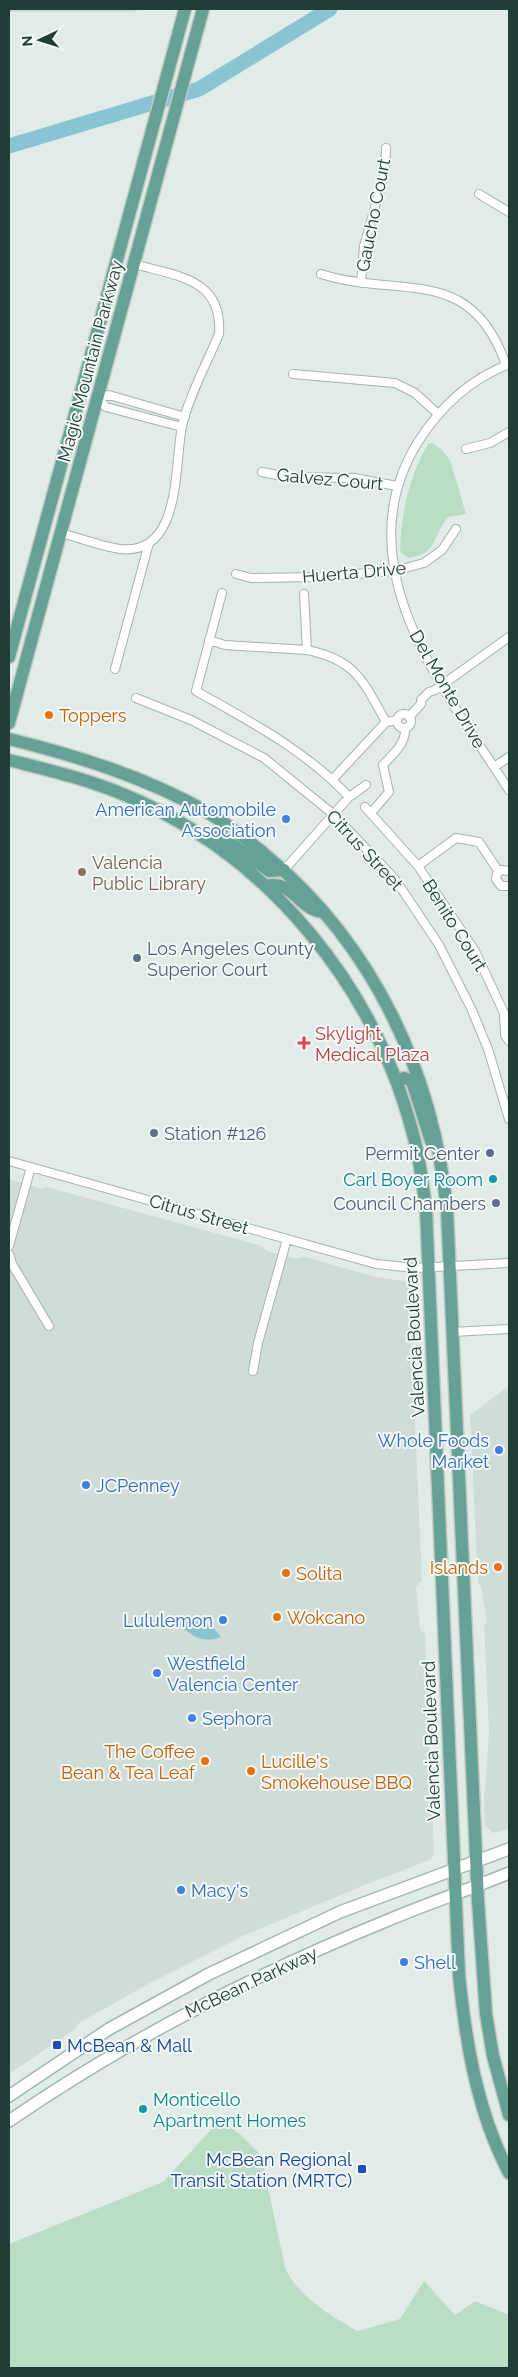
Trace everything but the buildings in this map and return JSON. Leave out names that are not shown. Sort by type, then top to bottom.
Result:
[{"type":"main road","name":"Magic Mountain Parkway","points":[[9,657],[185,9]]},
{"type":"main road","name":"Magic Mountain Parkway","points":[[9,723],[203,9]]},
{"type":"main road","points":[[9,739],[75,756],[172,793],[209,813],[249,841],[284,870],[324,912],[367,970],[402,1032],[426,1099],[439,1153],[447,1209],[477,1886],[486,2014],[495,2068],[509,2115]]},
{"type":"main road","name":"Valencia Boulevard","points":[[9,760],[70,776],[126,795],[202,836],[267,886],[309,931],[330,958],[367,1016],[396,1080],[415,1139],[421,1172],[429,1267],[454,1895],[459,1975],[469,2054],[488,2126],[509,2173]]},
{"type":"main road","points":[[202,836],[225,839],[269,871],[284,870]]},
{"type":"main road","points":[[267,886],[278,884],[284,886],[308,908],[324,912]]},
{"type":"main road","points":[[396,1080],[404,1078],[412,1081],[428,1137],[439,1153]]},
{"type":"main road","name":"McBean Parkway","points":[[9,2096],[109,2029],[209,1974],[340,1912],[509,1849]]},
{"type":"main road","name":"McBean Parkway","points":[[9,2121],[112,2054],[197,2006],[255,1978],[387,1920],[509,1873]]},
{"type":"street","name":"Gaucho Court","points":[[361,283],[364,246],[384,172],[386,148]]},
{"type":"street","points":[[479,194],[509,212]]},
{"type":"street","points":[[61,533],[119,549],[140,547],[149,543],[162,531],[170,516],[184,417],[219,334],[220,321],[217,308],[209,294],[196,283],[134,264]]},
{"type":"street","points":[[321,274],[361,283],[417,288],[441,293],[465,303],[482,320],[498,341],[508,365]]},
{"type":"street","name":"Del Monte Drive","points":[[508,365],[484,377],[458,394],[438,414],[413,450],[397,486],[392,517],[394,571],[407,617],[421,649],[509,790]]},
{"type":"street","points":[[293,374],[395,383],[415,393],[438,414]]},
{"type":"street","points":[[182,427],[106,407],[98,399],[109,395],[184,417]]},
{"type":"street","points":[[466,449],[490,443],[509,432]]},
{"type":"street","name":"Galvez Court","points":[[262,472],[286,477],[354,478],[397,486]]},
{"type":"street","name":"Huerta Drive","points":[[236,574],[250,578],[317,577],[394,571],[424,563],[442,550],[456,529]]},
{"type":"street","points":[[115,669],[149,543]]},
{"type":"street","points":[[222,593],[196,691],[291,748],[332,780],[349,797]]},
{"type":"street","points":[[304,594],[307,650]]},
{"type":"street","points":[[409,717],[421,704],[433,696],[433,691],[509,637]]},
{"type":"street","points":[[209,640],[226,645],[320,652],[347,664],[362,678],[386,722]]},
{"type":"street","name":"Citrus Street","points":[[136,698],[192,720],[264,758],[333,814],[395,878],[439,945],[471,1008],[488,1049],[509,1120]]},
{"type":"street","points":[[332,780],[386,722],[396,720],[404,714],[409,717]]},
{"type":"street","points":[[405,728],[410,724],[409,717]]},
{"type":"street","points":[[396,720],[398,726],[405,728]]},
{"type":"street","points":[[371,813],[389,792],[383,765],[402,743],[405,737],[405,728]]},
{"type":"street","points":[[494,766],[509,757]]},
{"type":"street","points":[[284,870],[349,797],[366,785]]},
{"type":"street","name":"Benito Court","points":[[365,807],[418,866],[475,951],[504,1013],[505,1035],[509,1042]]},
{"type":"street","name":"Benito Court","points":[[418,866],[456,838],[480,842],[499,872],[496,876],[497,882],[507,886]]},
{"type":"street","points":[[499,872],[509,871]]},
{"type":"street","points":[[507,886],[509,896]]},
{"type":"street","name":"Citrus Street","points":[[9,1161],[376,1264],[392,1267],[429,1267],[509,1263]]},
{"type":"street","points":[[9,1246],[30,1167]]},
{"type":"street","points":[[253,1370],[260,1335],[287,1238]]},
{"type":"street","points":[[9,1254],[12,1264],[48,1326]]},
{"type":"street","points":[[452,1332],[509,1329]]},
{"type":"shaded area","points":[[9,9],[141,9],[135,12],[9,12]]},
{"type":"shaded area","points":[[9,1179],[42,1189],[47,1187],[262,1246],[267,1251],[296,1259],[305,1257],[376,1277],[404,1281],[409,1286],[422,1580],[416,1587],[420,1629],[425,1634],[434,1854],[430,1860],[245,1935],[150,1983],[79,2023],[75,2029],[9,2074]]},
{"type":"shaded area","points":[[509,1386],[509,1829],[493,1833],[485,1825],[484,1806],[489,1731],[484,1626],[487,1622],[481,1586],[478,1583],[470,1415]]},
{"type":"green space","points":[[432,443],[441,449],[450,460],[466,514],[448,517],[430,548],[418,556],[409,558],[401,553],[400,548],[405,507],[411,481],[421,456],[428,444]]},
{"type":"green space","points":[[219,2121],[240,2134],[261,2155],[285,2267],[290,2277],[306,2296],[338,2320],[358,2331],[400,2319],[424,2281],[455,2315],[475,2301],[509,2315],[509,2368],[9,2368],[9,2244],[163,2182]]},
{"type":"water","points":[[188,1621],[207,1624],[221,1637],[209,1640],[198,1638],[179,1624]]},
{"type":"waterway","points":[[9,146],[199,89],[330,9]]},
{"type":"place","name":"Toppers","points":[[49,715]]},
{"type":"place","name":"American Automobile Association","points":[[286,819]]},
{"type":"place","name":"Valencia Public Library","points":[[82,872]]},
{"type":"place","name":"Los Angeles County Superior Court","points":[[137,958]]},
{"type":"place","name":"Skylight Medical Plaza","points":[[304,1043]]},
{"type":"place","name":"Station #126","points":[[154,1133]]},
{"type":"place","name":"Permit Center","points":[[490,1153]]},
{"type":"place","name":"Carl Boyer Room","points":[[493,1179]]},
{"type":"place","name":"Council Chambers","points":[[496,1203]]},
{"type":"place","name":"Whole Foods Market","points":[[499,1450]]},
{"type":"place","name":"JCPenney","points":[[86,1485]]},
{"type":"place","name":"Islands","points":[[498,1567]]},
{"type":"place","name":"Solita","points":[[286,1573]]},
{"type":"place","name":"Wokcano","points":[[277,1617]]},
{"type":"place","name":"Lululemon","points":[[223,1620]]},
{"type":"place","name":"Westfield Valencia Center","points":[[157,1673]]},
{"type":"place","name":"Sephora","points":[[192,1718]]},
{"type":"place","name":"The Coffee Bean & Tea Leaf","points":[[205,1761]]},
{"type":"place","name":"Lucille's Smokehouse BBQ","points":[[251,1771]]},
{"type":"place","name":"Macy's","points":[[181,1890]]},
{"type":"place","name":"Shell","points":[[404,1962]]},
{"type":"place","name":"McBean & Mall","points":[[57,2045]]},
{"type":"place","name":"Monticello Apartment Homes","points":[[143,2109]]},
{"type":"place","name":"McBean Regional Transit Station (MRTC)","points":[[362,2169]]}]
